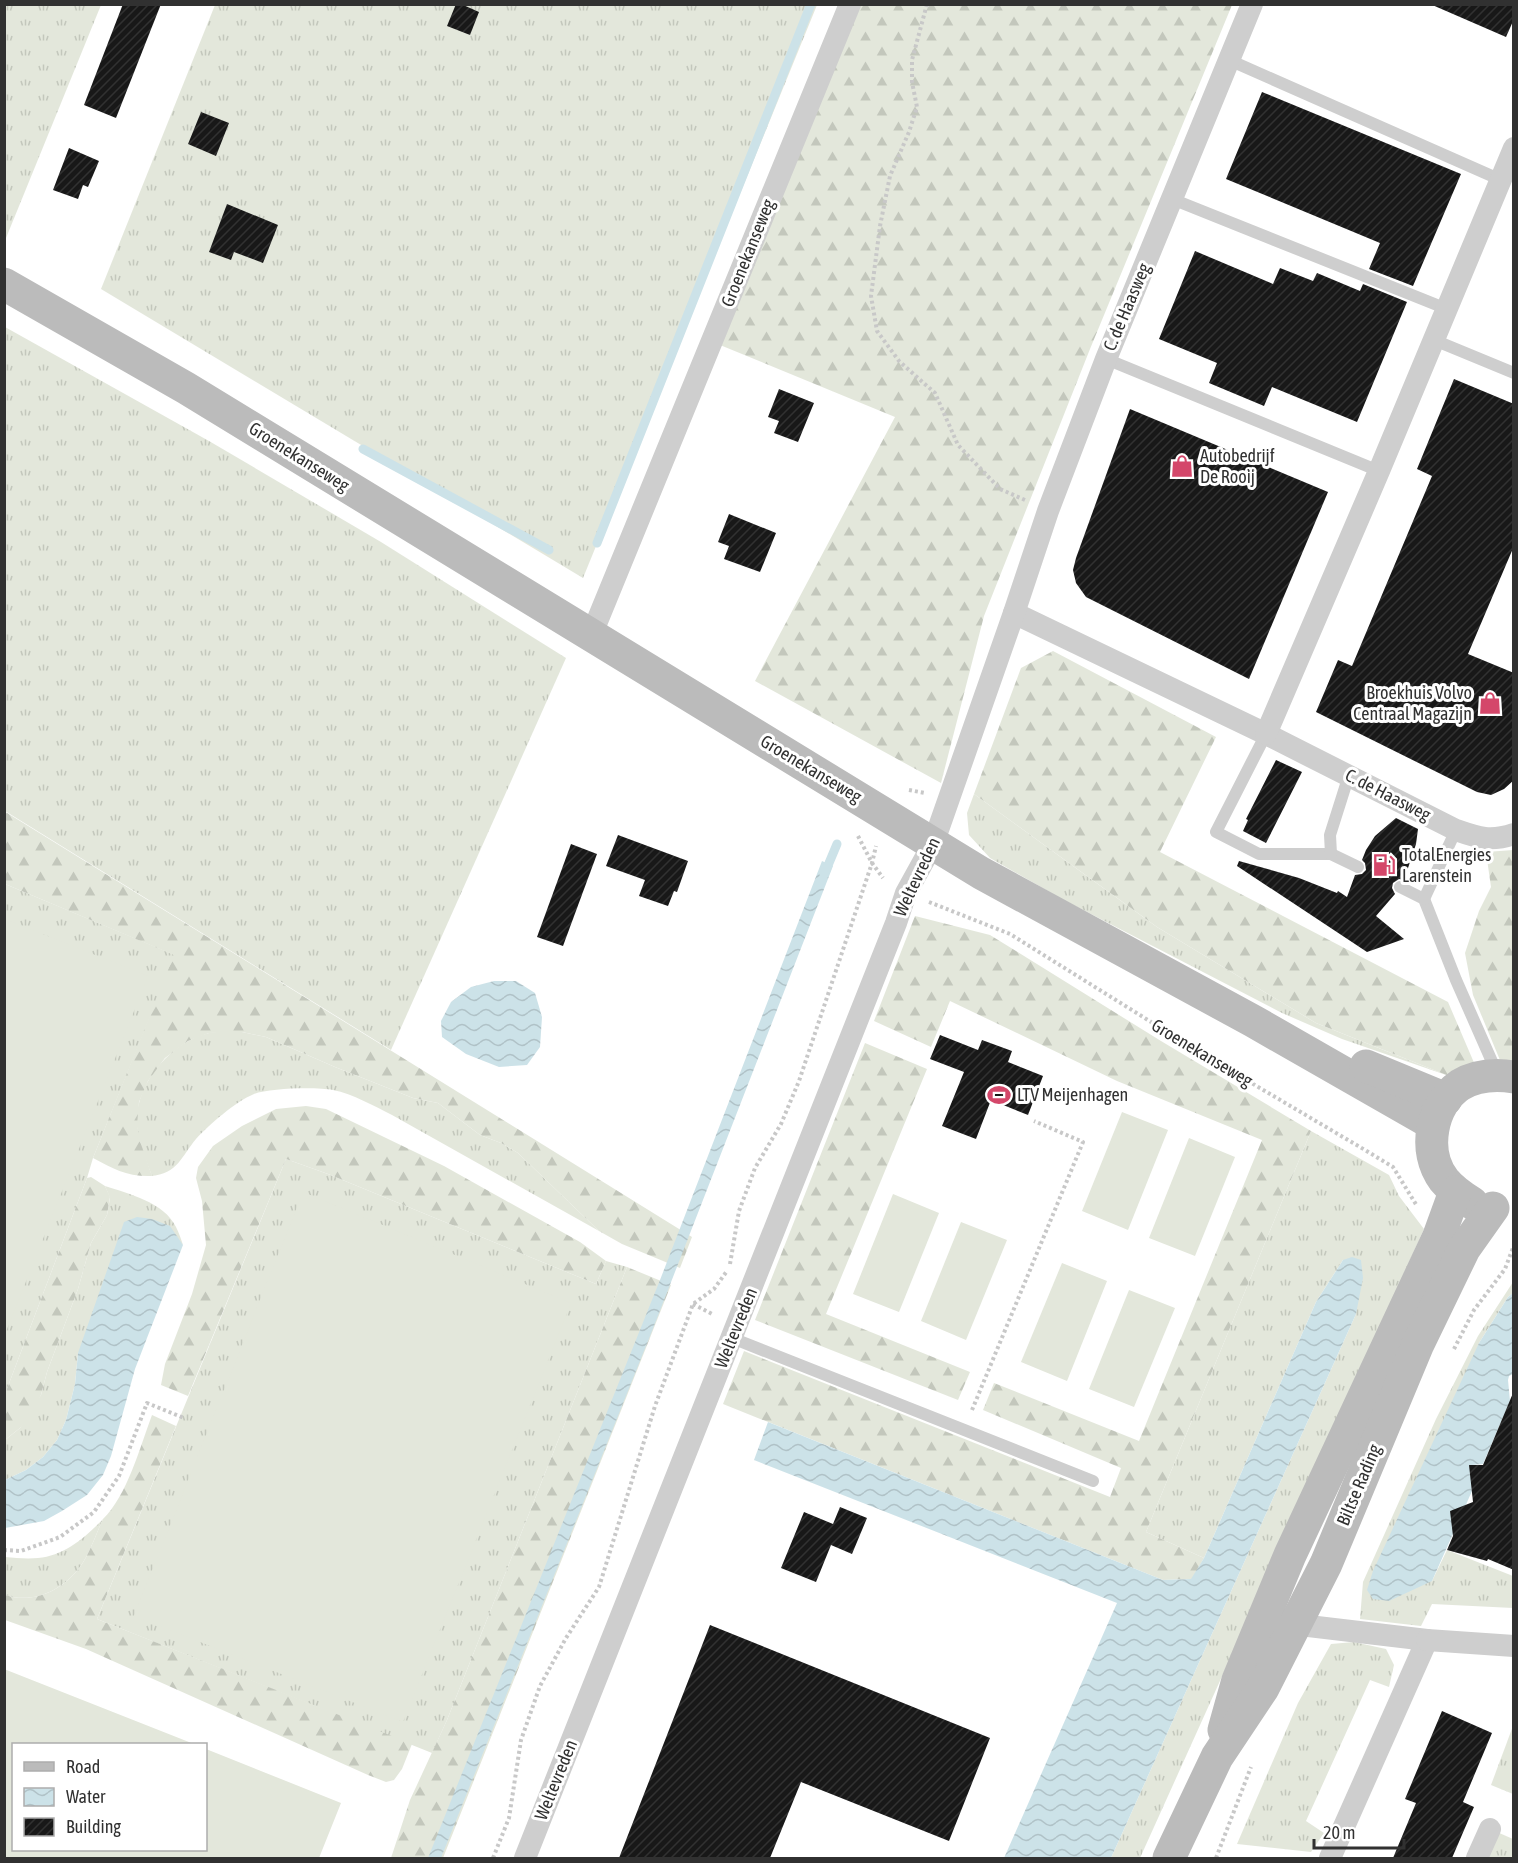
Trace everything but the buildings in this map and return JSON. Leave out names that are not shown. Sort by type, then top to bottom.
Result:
[{"type":"street","name":"Groenekanseweg","points":[[591,636],[850,4]]},
{"type":"street","name":"C. de Haasweg","points":[[950,799],[1048,511],[1106,359],[1252,4]]},
{"type":"street","points":[[1266,734],[1514,148]]},
{"type":"street","name":"Groenekanseweg","points":[[4,284],[186,388],[981,873],[1253,1021],[1439,1112]]},
{"type":"street","name":"C. de Haasweg","points":[[1014,614],[1266,734],[1456,830],[1478,837],[1498,839],[1514,834]]},
{"type":"street","name":"Weltevreden","points":[[525,1858],[906,893],[933,844],[950,799]]},
{"type":"street","points":[[1503,1207],[1473,1203],[1455,1192],[1442,1178],[1434,1162],[1431,1143],[1439,1112],[1460,1086],[1478,1077],[1505,1075]]},
{"type":"street","name":"Biltse Rading","points":[[1169,1858],[1217,1757],[1263,1688],[1279,1622],[1290,1555],[1439,1236],[1455,1192]]},
{"type":"street","name":"Biltse Rading","points":[[1279,1622],[1326,1564],[1418,1344],[1464,1249],[1503,1207]]},
{"type":"street","points":[[1279,1622],[1427,1640],[1514,1646]]},
{"type":"street","points":[[1330,1858],[1427,1640]]},
{"type":"street","points":[[1477,1858],[1490,1829]]},
{"type":"lane","points":[[1228,60],[1501,180]]},
{"type":"lane","points":[[1172,200],[1447,309]]},
{"type":"lane","points":[[1434,340],[1514,373]]},
{"type":"lane","points":[[1106,359],[1379,471]]},
{"type":"lane","points":[[1266,734],[1216,832],[1259,854],[1331,854],[1358,867]]},
{"type":"lane","points":[[1331,854],[1330,835],[1349,775]]},
{"type":"lane","points":[[1424,899],[1456,830]]},
{"type":"lane","points":[[1400,887],[1424,899],[1456,980],[1505,1075]]},
{"type":"lane","points":[[732,1338],[1093,1481]]},
{"type":"path","points":[[927,4],[912,60],[912,82],[916,107],[909,132],[890,176],[880,226],[871,296],[877,331],[899,361],[934,393],[958,445],[1000,489],[1048,511]]},
{"type":"path","name":"Groenekanseweg","points":[[872,863],[885,880],[906,893],[1010,934],[1204,1055],[1384,1161],[1393,1167],[1430,1227],[1439,1236]]},
{"type":"path","name":"Weltevreden","points":[[493,1858],[509,1818],[521,1740],[540,1686],[566,1638],[599,1587],[655,1406],[693,1304],[714,1289],[729,1268],[739,1211],[755,1168],[782,1124],[800,1082],[872,863]]},
{"type":"path","points":[[964,1430],[1083,1142],[1034,1121]]},
{"type":"path","points":[[4,1550],[21,1551],[60,1537],[94,1512],[119,1476],[147,1403],[184,1418]]},
{"type":"green space","points":[[5,4],[101,5],[6,238],[4,237]]},
{"type":"green space","points":[[215,5],[817,5],[583,578],[101,289]]},
{"type":"green space","points":[[860,5],[1232,5],[1090,349],[984,616],[941,783],[755,681],[895,417],[720,345]]},
{"type":"green space","points":[[5,327],[209,441],[381,542],[566,658],[391,1050],[5,811]]},
{"type":"green space","points":[[1053,651],[1216,737],[1160,852],[1448,1002],[1478,1072],[1449,1076],[1316,1023],[1157,927],[974,794],[1021,668]]},
{"type":"green space","points":[[974,794],[1157,927],[1316,1023],[1449,1076],[1342,1039],[1282,1013],[1062,899],[990,858],[969,835],[967,813]]},
{"type":"green space","points":[[4,811],[692,1237],[680,1268],[622,1244],[599,1231],[518,1153],[480,1135],[438,1103],[413,1098],[266,1037],[242,1032],[209,1033],[188,1041],[165,1058],[148,1081],[139,1102],[137,1125],[152,1176],[128,1174],[93,1158],[174,955],[5,884]]},
{"type":"green space","points":[[1513,850],[1513,1067],[1502,1065],[1473,995],[1465,953],[1479,911],[1491,887],[1486,852]]},
{"type":"green space","points":[[5,884],[175,955],[93,1158],[5,1394]]},
{"type":"green space","points":[[915,916],[990,935],[1311,1131],[1146,1532],[1204,1558],[1192,1579],[1163,1580],[723,1404],[744,1351],[1110,1497],[1121,1468],[983,1410],[994,1383],[1139,1441],[1262,1140],[1117,1081],[950,1001],[931,1047],[874,1021]]},
{"type":"green space","points":[[5,919],[148,976],[5,1334]]},
{"type":"green space","points":[[213,1032],[242,1032],[266,1037],[413,1098],[438,1103],[480,1135],[518,1153],[599,1231],[392,1115],[356,1097],[333,1090],[271,1090],[254,1094],[231,1108],[208,1127],[173,1168],[152,1176],[137,1127],[137,1112],[148,1082],[168,1056],[195,1038]]},
{"type":"green space","points":[[865,1043],[927,1069],[826,1314],[970,1372],[958,1400],[755,1320]]},
{"type":"green space","points":[[306,1106],[326,1109],[444,1166],[580,1242],[606,1261],[596,1284],[286,1159],[188,1396],[161,1385],[165,1364],[192,1294],[206,1245],[202,1201],[196,1178],[198,1167],[213,1146],[242,1126],[276,1109]]},
{"type":"green space","points":[[1122,1112],[1168,1130],[1128,1230],[1082,1211]]},
{"type":"green space","points":[[1311,1131],[1389,1175],[1399,1196],[1424,1229],[1140,1858],[1111,1858],[1356,1314],[1343,1260],[1316,1302],[1204,1558],[1146,1532]]},
{"type":"green space","points":[[1189,1138],[1235,1157],[1195,1256],[1149,1238]]},
{"type":"green space","points":[[286,1159],[596,1284],[606,1261],[627,1267],[432,1753],[97,1619]]},
{"type":"green space","points":[[91,1177],[105,1186],[110,1197],[107,1215],[91,1243],[78,1289],[33,1413],[5,1440],[5,1394],[87,1178]]},
{"type":"green space","points":[[105,1186],[145,1200],[163,1211],[176,1227],[183,1245],[181,1243],[78,1353],[75,1384],[66,1420],[57,1440],[43,1457],[26,1470],[5,1480],[5,1440],[20,1428],[41,1395],[47,1372],[78,1289],[91,1243],[107,1215],[110,1198]]},
{"type":"green space","points":[[303,1192],[571,1303],[403,1722],[134,1616]]},
{"type":"green space","points":[[893,1194],[939,1213],[899,1312],[853,1294]]},
{"type":"green space","points":[[961,1222],[1007,1240],[966,1340],[921,1321]]},
{"type":"green space","points":[[1062,1263],[1107,1281],[1067,1381],[1021,1362]]},
{"type":"green space","points":[[627,1267],[671,1285],[443,1858],[391,1858],[410,1800],[447,1720]]},
{"type":"green space","points":[[1513,1282],[1513,1293],[1508,1297],[1479,1343],[1432,1581],[1447,1550],[1513,1576],[1513,1608],[1432,1604],[1421,1626],[1360,1619],[1363,1582],[1436,1419],[1478,1336]]},
{"type":"green space","points":[[1129,1290],[1175,1308],[1134,1407],[1089,1389]]},
{"type":"green space","points":[[152,1415],[176,1426],[97,1619],[412,1744],[402,1769],[394,1780],[386,1782],[368,1775],[86,1649],[5,1620],[5,1595],[26,1598],[46,1593],[65,1583],[80,1567],[103,1519],[112,1509],[126,1484]]},
{"type":"green space","points":[[103,1519],[84,1562],[65,1583],[46,1593],[26,1598],[5,1595],[5,1557],[34,1558],[57,1554],[82,1539]]},
{"type":"green space","points":[[1354,1642],[1386,1649],[1394,1665],[1389,1687],[1370,1680],[1306,1821],[1324,1833],[1311,1852],[1237,1844],[1298,1703],[1331,1644]]},
{"type":"green space","points":[[4,1669],[191,1743],[12,1743],[12,1851],[207,1851],[207,1749],[341,1803],[319,1858],[5,1858]]},
{"type":"green space","points":[[1513,1726],[1514,1794],[1491,1785]]},
{"type":"green space","points":[[1497,1832],[1513,1839],[1513,1858],[1484,1858]]},
{"type":"water","points":[[822,861],[833,866],[652,1331],[441,1858],[428,1858],[660,1280]]},
{"type":"water","points":[[494,981],[516,981],[535,993],[542,1017],[540,1047],[527,1065],[499,1067],[466,1054],[442,1037],[441,1021],[451,1002],[471,987]]},
{"type":"water","points":[[137,1217],[152,1219],[170,1226],[183,1245],[135,1369],[111,1456],[103,1475],[87,1495],[44,1521],[5,1528],[5,1480],[26,1470],[43,1457],[57,1440],[66,1420],[75,1384],[78,1353],[124,1222]]},
{"type":"water","points":[[1352,1257],[1361,1260],[1363,1278],[1356,1314],[1111,1858],[1004,1858],[1117,1603],[754,1460],[768,1422],[1163,1580],[1191,1579],[1204,1558],[1316,1302],[1343,1260]]},
{"type":"water","points":[[1513,1293],[1513,1374],[1508,1380],[1510,1401],[1483,1464],[1470,1467],[1472,1491],[1432,1581],[1389,1601],[1373,1599],[1367,1590],[1373,1571],[1479,1343],[1508,1297]]},
{"type":"waterway","points":[[597,543],[811,4]]},
{"type":"waterway","points":[[363,449],[549,550]]},
{"type":"waterway","points":[[824,875],[837,844]]},
{"type":"place","name":"Autobedrijf De Rooij","points":[[1182,466]]},
{"type":"place","name":"Broekhuis Volvo Centraal Magazijn","points":[[1490,703]]},
{"type":"place","name":"TotalEnergies Larenstein","points":[[1384,865]]},
{"type":"place","name":"LTV Meijenhagen","points":[[999,1095]]}]
